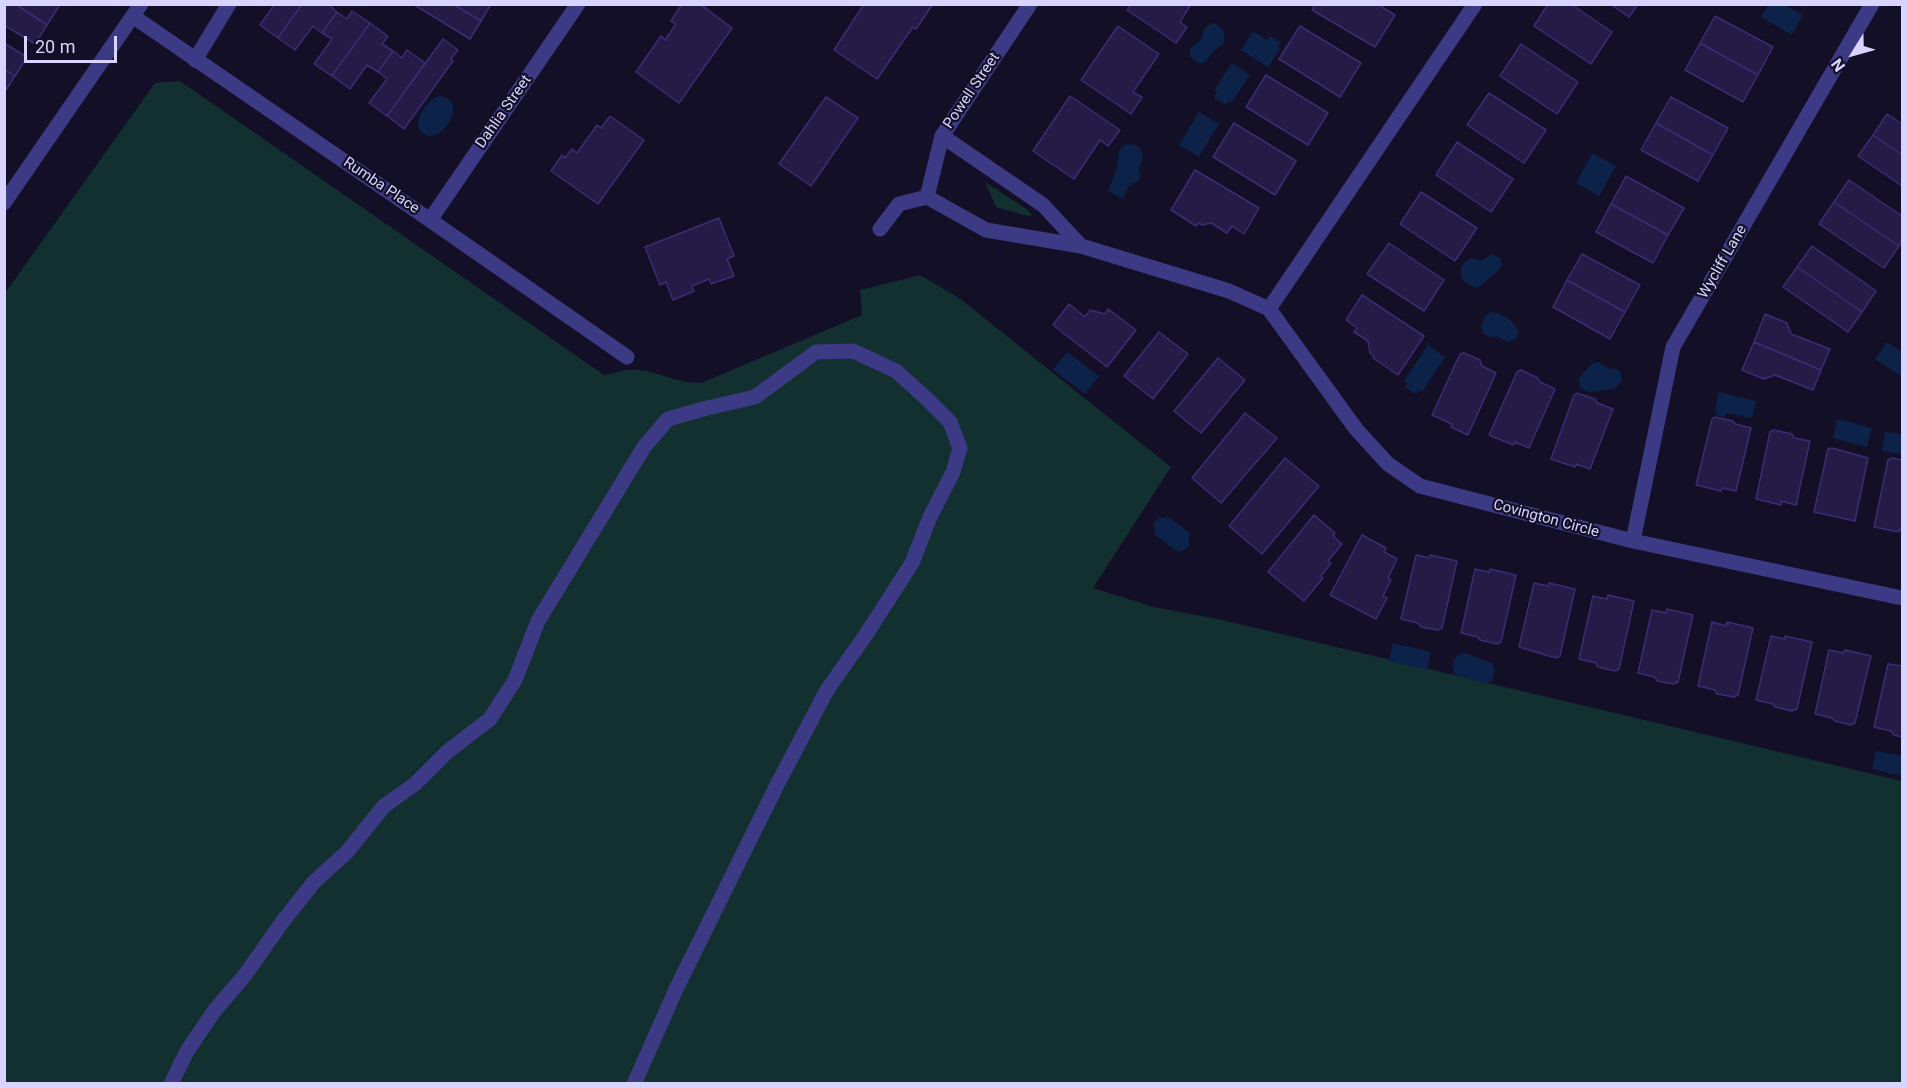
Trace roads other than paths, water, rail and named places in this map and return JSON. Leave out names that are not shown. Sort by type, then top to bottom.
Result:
[{"type":"street","points":[[195,60],[229,4]]},
{"type":"street","name":"Dahlia Street","points":[[430,220],[578,4]]},
{"type":"street","name":"Powell Street","points":[[927,197],[942,136],[1030,4]]},
{"type":"street","points":[[880,229],[899,204],[927,197],[986,230],[1081,246],[1228,291],[1269,309],[1475,4]]},
{"type":"street","name":"Wycliff Lane","points":[[1633,541],[1673,347],[1872,4]]},
{"type":"street","points":[[4,203],[138,11]]},
{"type":"street","name":"Rumba Place","points":[[138,11],[195,60],[627,357]]},
{"type":"street","points":[[942,136],[1042,205],[1081,246]]},
{"type":"street","name":"Covington Circle","points":[[1269,309],[1356,429],[1388,464],[1420,486],[1633,541],[1902,598]]},
{"type":"street","points":[[171,1083],[187,1051],[214,1010],[245,975],[314,882],[348,852],[384,806],[415,783],[447,752],[490,719],[515,680],[538,621],[644,447],[668,419],[755,397],[816,351],[853,351],[896,371],[950,422],[960,448],[953,472],[930,517],[912,563],[827,690],[778,783],[677,987],[634,1083]]},
{"type":"water","points":[[1768,5],[1785,5],[1803,15],[1792,35],[1761,17]]},
{"type":"water","points":[[1212,23],[1222,29],[1225,35],[1224,41],[1206,61],[1200,64],[1190,57],[1190,49],[1201,40],[1204,29]]},
{"type":"water","points":[[1253,31],[1267,40],[1270,36],[1281,42],[1278,47],[1280,49],[1268,67],[1241,50]]},
{"type":"water","points":[[1232,63],[1250,75],[1232,102],[1229,101],[1226,105],[1214,98],[1217,92],[1214,90]]},
{"type":"water","points":[[439,96],[448,99],[453,104],[451,119],[440,133],[433,136],[426,135],[418,126],[420,114],[434,98]]},
{"type":"water","points":[[1199,112],[1219,124],[1199,157],[1179,145]]},
{"type":"water","points":[[1126,144],[1139,147],[1143,159],[1139,168],[1138,181],[1129,186],[1123,199],[1108,191],[1117,168],[1119,150]]},
{"type":"water","points":[[1592,153],[1616,166],[1599,196],[1576,183]]},
{"type":"water","points":[[1493,254],[1501,259],[1501,268],[1479,287],[1465,283],[1461,273],[1464,263],[1474,258],[1482,260]]},
{"type":"water","points":[[1490,312],[1503,316],[1515,325],[1518,335],[1515,339],[1507,342],[1484,334],[1482,324]]},
{"type":"water","points":[[1887,342],[1902,352],[1902,377],[1875,359]]},
{"type":"water","points":[[1428,345],[1445,357],[1422,392],[1419,390],[1416,394],[1405,387],[1408,383],[1404,381]]},
{"type":"water","points":[[1067,352],[1099,376],[1085,394],[1053,370]]},
{"type":"water","points":[[1598,362],[1619,371],[1622,381],[1614,389],[1588,392],[1580,387],[1579,378],[1592,364]]},
{"type":"water","points":[[1719,392],[1756,401],[1752,418],[1727,413],[1725,417],[1716,415]]},
{"type":"water","points":[[1837,419],[1872,428],[1867,447],[1833,438]]},
{"type":"water","points":[[1885,432],[1902,434],[1902,454],[1882,451]]},
{"type":"water","points":[[1167,516],[1191,534],[1189,546],[1184,550],[1178,552],[1154,534],[1154,522]]},
{"type":"water","points":[[1393,643],[1431,652],[1427,670],[1389,661]]},
{"type":"water","points":[[1465,653],[1492,663],[1495,670],[1492,681],[1484,683],[1456,675],[1453,663],[1457,656]]},
{"type":"water","points":[[1876,751],[1902,756],[1902,776],[1872,769]]}]
